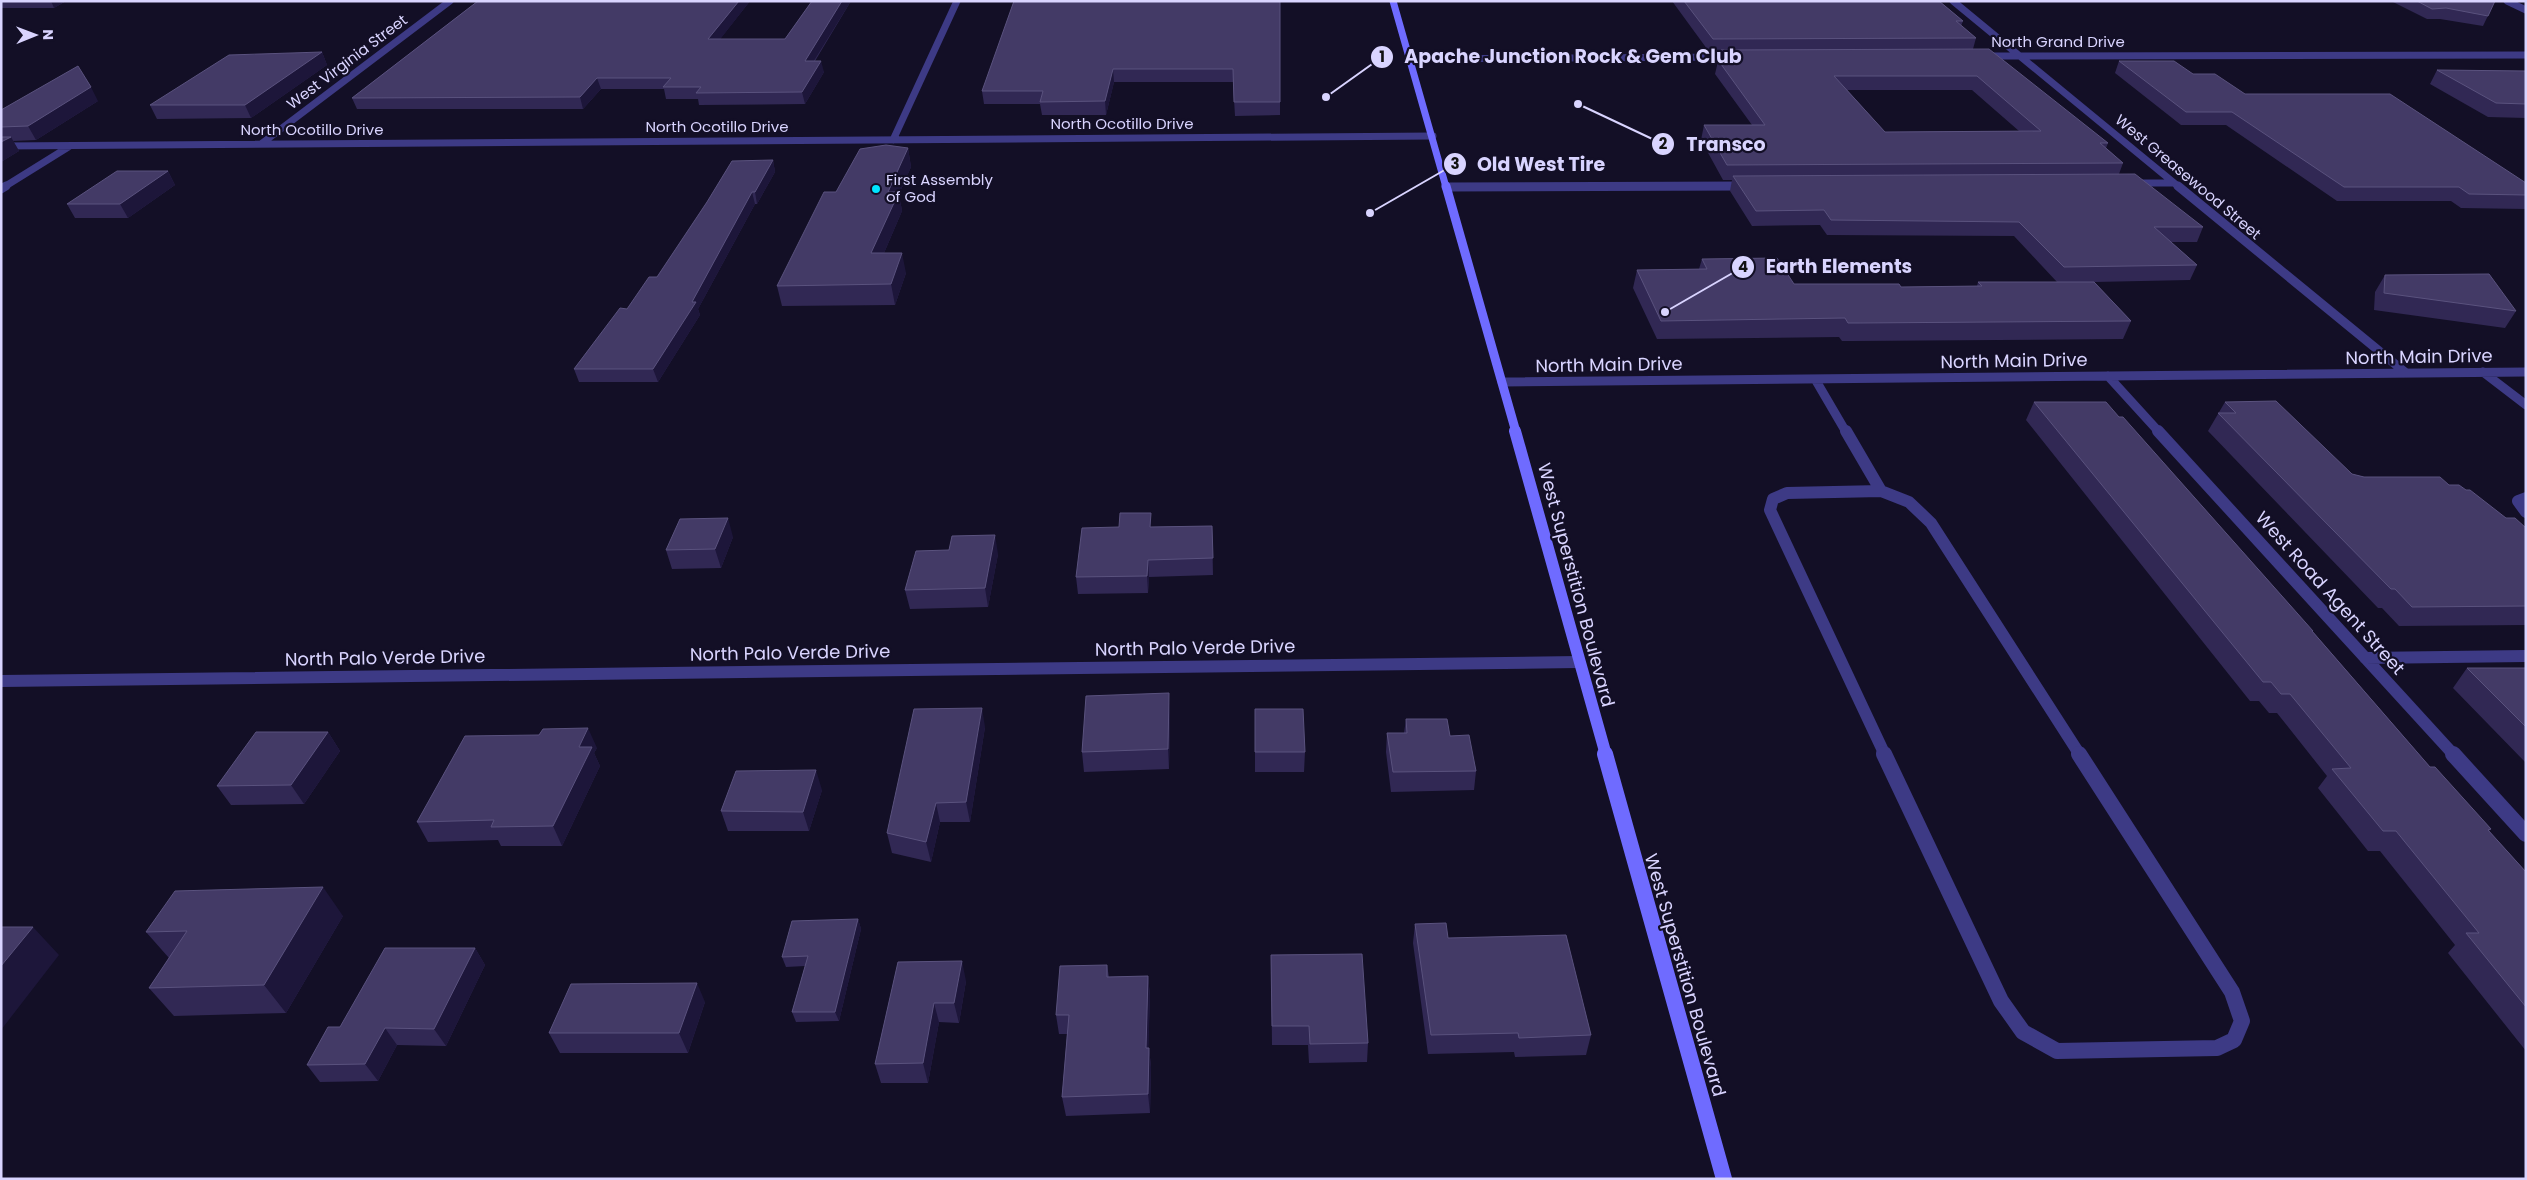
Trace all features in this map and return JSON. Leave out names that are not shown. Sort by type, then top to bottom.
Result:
[{"type":"main road","name":"West Superstition Boulevard","points":[[1393,1],[1433,136],[1578,662],[1724,1179]]},
{"type":"street","name":"West Virginia Street","points":[[261,144],[450,1]]},
{"type":"street","points":[[893,140],[957,1]]},
{"type":"street","name":"West Greasewood Street","points":[[1953,1],[2406,373]]},
{"type":"street","points":[[2507,1],[2526,10]]},
{"type":"street","name":"North Grand Drive","points":[[1972,56],[2526,55]]},
{"type":"street","points":[[1410,59],[1748,57]]},
{"type":"street","name":"North Ocotillo Drive","points":[[1,146],[1433,136]]},
{"type":"street","points":[[1,189],[70,146]]},
{"type":"street","points":[[2119,183],[2174,183]]},
{"type":"street","points":[[1446,188],[1755,186]]},
{"type":"street","points":[[2483,372],[2526,405]]},
{"type":"street","name":"North Main Drive","points":[[1502,382],[2526,372]]},
{"type":"street","name":"West Road Agent Street","points":[[2108,376],[2526,834]]},
{"type":"street","points":[[1815,379],[1881,491],[1900,495],[1916,504],[1931,523],[2232,992],[2242,1021],[2234,1040],[2217,1048],[2057,1051],[2023,1032],[2000,1001],[1770,510],[1773,499],[1786,493],[1881,491]]},
{"type":"street","points":[[2522,499],[2526,512]]},
{"type":"street","points":[[2366,658],[2526,656]]},
{"type":"street","name":"North Palo Verde Drive","points":[[1,681],[1578,662]]},
{"type":"building","points":[[478,1],[739,1],[708,39],[785,39],[812,1],[842,1],[805,61],[821,61],[802,92],[696,93],[701,87],[663,87],[671,78],[597,78],[580,97],[352,98]]},
{"type":"building","points":[[1014,1],[1280,1],[1280,102],[1234,102],[1233,69],[1113,69],[1105,101],[1040,102],[1043,91],[982,91]]},
{"type":"building","points":[[1684,1],[1939,1],[1963,21],[1956,21],[1976,38],[1713,39]]},
{"type":"building","points":[[2417,1],[2495,1],[2488,16],[2446,8],[2432,9]]},
{"type":"building","points":[[1989,49],[2108,143],[2100,143],[2123,163],[1727,165],[1704,125],[1765,125],[1718,60],[1728,60],[1721,50]],"holes":[[[1834,76],[1977,76],[2041,131],[1885,132]]]},
{"type":"building","points":[[322,52],[245,105],[150,105],[229,55]]},
{"type":"building","points":[[2119,61],[2174,61],[2193,74],[2215,74],[2245,94],[2390,94],[2526,183],[2526,195],[2469,194],[2459,187],[2344,187],[2232,112],[2186,112]]},
{"type":"building","points":[[78,66],[91,87],[28,126],[1,127],[1,110]]},
{"type":"building","points":[[2437,70],[2526,71],[2526,104],[2496,103]]},
{"type":"building","points":[[1,137],[11,137],[1,142]]},
{"type":"building","points":[[886,145],[908,148],[888,192],[899,192],[871,253],[902,253],[891,284],[777,286],[824,192],[836,192],[860,149]]},
{"type":"building","points":[[773,160],[755,192],[752,192],[692,302],[696,302],[653,369],[574,369],[620,308],[627,309],[649,277],[657,277],[732,161]]},
{"type":"building","points":[[117,171],[168,171],[120,204],[67,204]]},
{"type":"building","points":[[2135,174],[2203,227],[2154,227],[2197,265],[2064,267],[2019,222],[1831,220],[1824,210],[1756,211],[1733,176]]},
{"type":"building","points":[[1777,258],[1794,284],[1899,284],[1901,287],[1982,286],[1978,282],[2094,282],[2131,321],[1848,323],[1845,318],[1661,321],[1637,270],[1707,269],[1702,259]]},
{"type":"building","points":[[2489,274],[2516,311],[2384,293],[2385,275]]},
{"type":"building","points":[[2276,401],[2352,474],[2364,477],[2440,477],[2449,485],[2459,485],[2466,490],[2470,490],[2506,518],[2515,518],[2526,528],[2526,606],[2412,607],[2395,589],[2391,589],[2218,413],[2236,413],[2225,402]]},
{"type":"building","points":[[2034,402],[2106,402],[2119,417],[2123,417],[2313,631],[2430,767],[2435,767],[2491,829],[2488,830],[2526,872],[2526,1007],[2466,933],[2479,933],[2396,831],[2383,831],[2332,769],[2351,768],[2290,694],[2281,694],[2271,682],[2263,682]]},
{"type":"building","points":[[1120,513],[1151,513],[1150,527],[1212,526],[1213,558],[1148,560],[1147,576],[1076,577],[1082,528],[1119,527]]},
{"type":"building","points":[[728,518],[715,549],[666,550],[680,519]]},
{"type":"building","points":[[995,535],[985,588],[905,590],[916,551],[949,550],[952,536]]},
{"type":"building","points":[[2467,668],[2526,668],[2526,727]]},
{"type":"building","points":[[1169,693],[1168,749],[1082,752],[1086,696]]},
{"type":"building","points":[[982,708],[966,802],[936,803],[926,842],[887,833],[914,709]]},
{"type":"building","points":[[1255,709],[1303,709],[1305,752],[1255,752]]},
{"type":"building","points":[[1406,719],[1447,719],[1450,736],[1469,735],[1476,771],[1393,772],[1387,733],[1407,733]]},
{"type":"building","points":[[588,728],[579,747],[592,747],[553,826],[491,827],[494,820],[417,822],[465,736],[539,735],[543,729]]},
{"type":"building","points":[[256,732],[328,732],[291,785],[217,786]]},
{"type":"building","points":[[816,770],[803,812],[721,811],[736,771]]},
{"type":"building","points":[[323,887],[264,985],[149,988],[187,931],[146,932],[175,891]]},
{"type":"building","points":[[858,919],[835,1012],[792,1012],[808,956],[782,957],[792,921]]},
{"type":"building","points":[[1446,923],[1448,938],[1566,935],[1591,1035],[1519,1038],[1518,1033],[1431,1035],[1415,924]]},
{"type":"building","points":[[1,927],[33,927],[1,966]]},
{"type":"building","points":[[385,948],[475,948],[434,1029],[385,1028],[365,1064],[307,1065],[328,1027],[340,1027]]},
{"type":"building","points":[[1362,954],[1368,1043],[1310,1044],[1309,1026],[1272,1026],[1271,955]]},
{"type":"building","points":[[962,961],[954,1003],[934,1003],[923,1063],[875,1064],[898,962]]},
{"type":"building","points":[[1107,965],[1107,977],[1148,976],[1146,1048],[1149,1048],[1148,1094],[1062,1097],[1069,1015],[1056,1015],[1060,966]]},
{"type":"building","points":[[697,983],[679,1033],[549,1033],[571,984]]},
{"type":"place","name":"Apache Junction Rock & Gem Club","points":[[1326,97]]},
{"type":"place","name":"Transco","points":[[1578,104]]},
{"type":"place","name":"First Assembly of God","points":[[876,189]]},
{"type":"place","name":"Old West Tire","points":[[1370,213]]},
{"type":"place","name":"Earth Elements","points":[[1665,312]]}]
